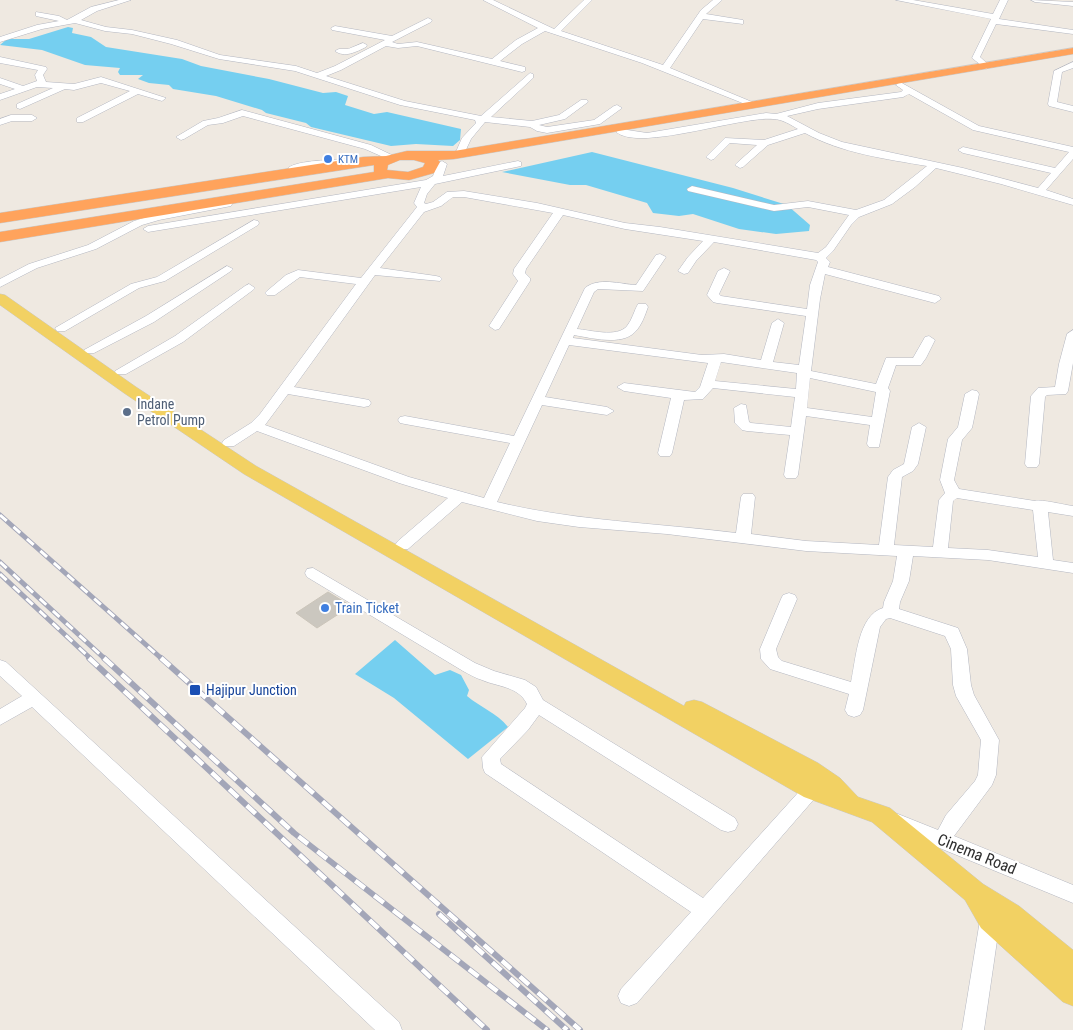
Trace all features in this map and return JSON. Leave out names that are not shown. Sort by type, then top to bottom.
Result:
[{"type":"highway","points":[[0,237],[383,167],[403,155],[460,154],[1073,51]]},
{"type":"highway","points":[[0,216],[356,162],[383,167],[409,176],[433,174],[462,158],[905,88],[1073,55]]},
{"type":"highway","points":[[421,156],[433,162],[433,174]]},
{"type":"highway","points":[[0,225],[383,167]]},
{"type":"highway","points":[[0,232],[339,173]]},
{"type":"main road","points":[[0,285],[121,371],[169,410],[250,470],[387,549],[545,636],[812,790],[881,815],[974,892],[1010,914],[1073,967]]},
{"type":"main road","points":[[0,298],[169,410],[403,545],[810,770],[832,785],[852,805]]},
{"type":"main road","points":[[974,892],[990,920],[1073,992]]},
{"type":"street","points":[[103,0],[116,3]]},
{"type":"street","points":[[0,40],[40,27],[70,21],[94,9],[126,0]]},
{"type":"street","points":[[487,0],[508,6],[544,28],[665,68],[753,104]]},
{"type":"street","points":[[556,31],[588,0]]},
{"type":"street","points":[[665,68],[702,16],[718,0]]},
{"type":"street","points":[[900,0],[994,19],[1073,32]]},
{"type":"street","points":[[986,66],[976,58],[1004,0]]},
{"type":"street","points":[[1035,0],[1073,4]]},
{"type":"street","points":[[39,14],[105,29],[132,32],[181,44],[219,57],[287,68],[403,104],[482,120],[532,124],[548,118],[562,117],[584,102]]},
{"type":"street","points":[[702,16],[740,22]]},
{"type":"street","points":[[317,76],[338,68],[428,20]]},
{"type":"street","points":[[335,28],[377,36],[398,46],[417,44],[522,69]]},
{"type":"street","points":[[492,63],[519,42],[544,28]]},
{"type":"street","points":[[339,51],[351,52],[377,36]]},
{"type":"street","points":[[0,60],[42,69],[43,71],[39,76],[42,83]]},
{"type":"street","points":[[1073,65],[1058,71],[1052,104],[1073,108]]},
{"type":"street","points":[[460,154],[465,141],[482,120],[530,76]]},
{"type":"street","points":[[0,97],[21,88],[42,83],[78,86],[101,80],[162,98]]},
{"type":"street","points":[[0,81],[21,88]]},
{"type":"street","points":[[20,106],[64,86]]},
{"type":"street","points":[[621,132],[647,136],[766,116],[778,116],[818,106],[903,94],[905,88],[976,128],[1073,151],[1042,188]]},
{"type":"street","points":[[80,120],[137,91]]},
{"type":"street","points":[[532,124],[540,129],[547,130],[597,122],[617,108]]},
{"type":"street","points":[[0,285],[33,266],[76,253],[138,223],[157,217],[352,182],[383,167],[368,147],[304,132],[284,123],[242,113],[220,122],[206,123],[181,137]]},
{"type":"street","points":[[778,116],[834,142],[1073,202]]},
{"type":"street","points":[[0,122],[11,118],[32,118]]},
{"type":"street","points":[[711,157],[728,140],[765,143],[805,130]]},
{"type":"street","points":[[740,165],[765,143]]},
{"type":"street","points":[[963,150],[1056,171]]},
{"type":"street","points":[[110,237],[433,174],[460,177],[518,164]]},
{"type":"street","points":[[791,475],[798,432],[814,285],[820,263],[848,222],[858,214],[888,202],[934,166]]},
{"type":"street","points":[[422,208],[419,203],[433,174]]},
{"type":"street","points":[[692,189],[774,208],[808,204],[858,214]]},
{"type":"street","points":[[229,443],[256,426],[287,390],[373,271],[422,208],[437,204],[451,194],[560,211],[626,226],[660,230],[820,263],[935,299]]},
{"type":"street","points":[[495,326],[524,281],[524,278],[519,274],[520,269],[560,211]]},
{"type":"street","points":[[60,328],[135,286],[161,279],[203,253],[224,243],[254,223]]},
{"type":"street","points":[[684,271],[692,259],[711,240]]},
{"type":"street","points":[[488,505],[591,288],[600,285],[639,288],[660,257]]},
{"type":"street","points":[[90,350],[150,319],[227,269]]},
{"type":"street","points":[[373,271],[436,280]]},
{"type":"street","points":[[724,271],[713,295],[717,299],[812,313]]},
{"type":"street","points":[[271,293],[290,277],[298,273],[365,282]]},
{"type":"street","points":[[121,371],[179,339],[249,288]]},
{"type":"street","points":[[568,336],[624,334],[631,330],[642,307]]},
{"type":"street","points":[[766,364],[778,322]]},
{"type":"street","points":[[1032,464],[1038,396],[1043,391],[1060,391],[1070,360],[1073,334]]},
{"type":"street","points":[[568,336],[702,359],[766,364],[881,388]]},
{"type":"street","points":[[874,444],[881,388],[891,361],[916,362],[929,340]]},
{"type":"street","points":[[624,388],[698,396],[706,389],[716,359]]},
{"type":"street","points":[[708,384],[802,394]]},
{"type":"street","points":[[287,390],[364,403]]},
{"type":"street","points":[[972,394],[965,428],[955,439],[947,480],[949,488],[954,493],[1073,510]]},
{"type":"street","points":[[665,453],[678,395]]},
{"type":"street","points":[[538,400],[607,411]]},
{"type":"street","points":[[741,408],[742,423],[747,427],[798,432]]},
{"type":"street","points":[[800,411],[878,422]]},
{"type":"street","points":[[405,420],[518,441]]},
{"type":"street","points":[[256,426],[404,480],[459,497],[488,505],[579,522],[668,529],[806,546],[988,555],[1073,568]]},
{"type":"street","points":[[886,550],[895,477],[896,474],[909,467],[919,427]]},
{"type":"street","points":[[940,553],[946,500],[954,493]]},
{"type":"street","points":[[403,545],[459,497]]},
{"type":"street","points":[[743,539],[748,498]]},
{"type":"street","points":[[1040,504],[1046,564]]},
{"type":"street","points":[[891,612],[892,602],[901,581],[906,551]]},
{"type":"street","points":[[313,573],[469,667],[488,676],[519,685],[530,692],[536,704],[728,824]]},
{"type":"street","points":[[789,599],[768,649],[770,659],[776,665],[858,690]]},
{"type":"street","points":[[854,710],[872,626],[880,615],[891,612],[952,632],[956,637],[964,696],[990,740],[987,775],[983,785],[953,821],[942,840]]},
{"type":"street","points":[[0,666],[392,1030]]},
{"type":"street","points":[[0,718],[33,698]]},
{"type":"street","points":[[536,704],[532,715],[507,738],[492,757],[492,768],[705,910]]},
{"type":"street","points":[[629,996],[812,790]]},
{"type":"street","name":"Cinema Road","points":[[881,815],[1073,894]]},
{"type":"street","points":[[974,1030],[990,920]]},
{"type":"water","points":[[68,27],[73,28],[72,33],[91,37],[106,47],[182,59],[201,66],[269,79],[323,93],[336,92],[348,96],[345,105],[374,114],[387,112],[461,129],[460,140],[453,146],[416,144],[391,146],[311,127],[306,123],[266,113],[262,110],[216,96],[173,89],[169,85],[149,83],[138,79],[143,75],[120,75],[118,72],[120,68],[85,65],[42,50],[0,45],[7,39],[29,39]]},
{"type":"water","points":[[592,152],[733,188],[787,205],[810,225],[809,231],[776,234],[739,229],[693,214],[679,216],[653,213],[647,203],[586,185],[570,185],[502,172]]},
{"type":"water","points":[[395,640],[435,675],[450,670],[461,675],[469,690],[467,696],[499,718],[508,727],[468,759],[394,698],[355,674]]},
{"type":"building","name":"Train Ticket","points":[[328,592],[351,606],[317,628],[296,613]]},
{"type":"railway","points":[[0,515],[162,659]]},
{"type":"railway","points":[[0,562],[105,659]]},
{"type":"railway","points":[[0,574],[91,659]]},
{"type":"railway","points":[[89,658],[487,1030]]},
{"type":"railway","points":[[104,658],[294,833],[547,1030]]},
{"type":"railway","points":[[161,658],[580,1030]]},
{"type":"railway","points":[[439,914],[567,1030]]},
{"type":"place","name":"KTM","points":[[328,159]]},
{"type":"place","name":"Indane Petrol Pump","points":[[127,412]]},
{"type":"place","name":"Train Ticket","points":[[325,608]]},
{"type":"place","name":"Hajipur Junction","points":[[195,690]]}]
